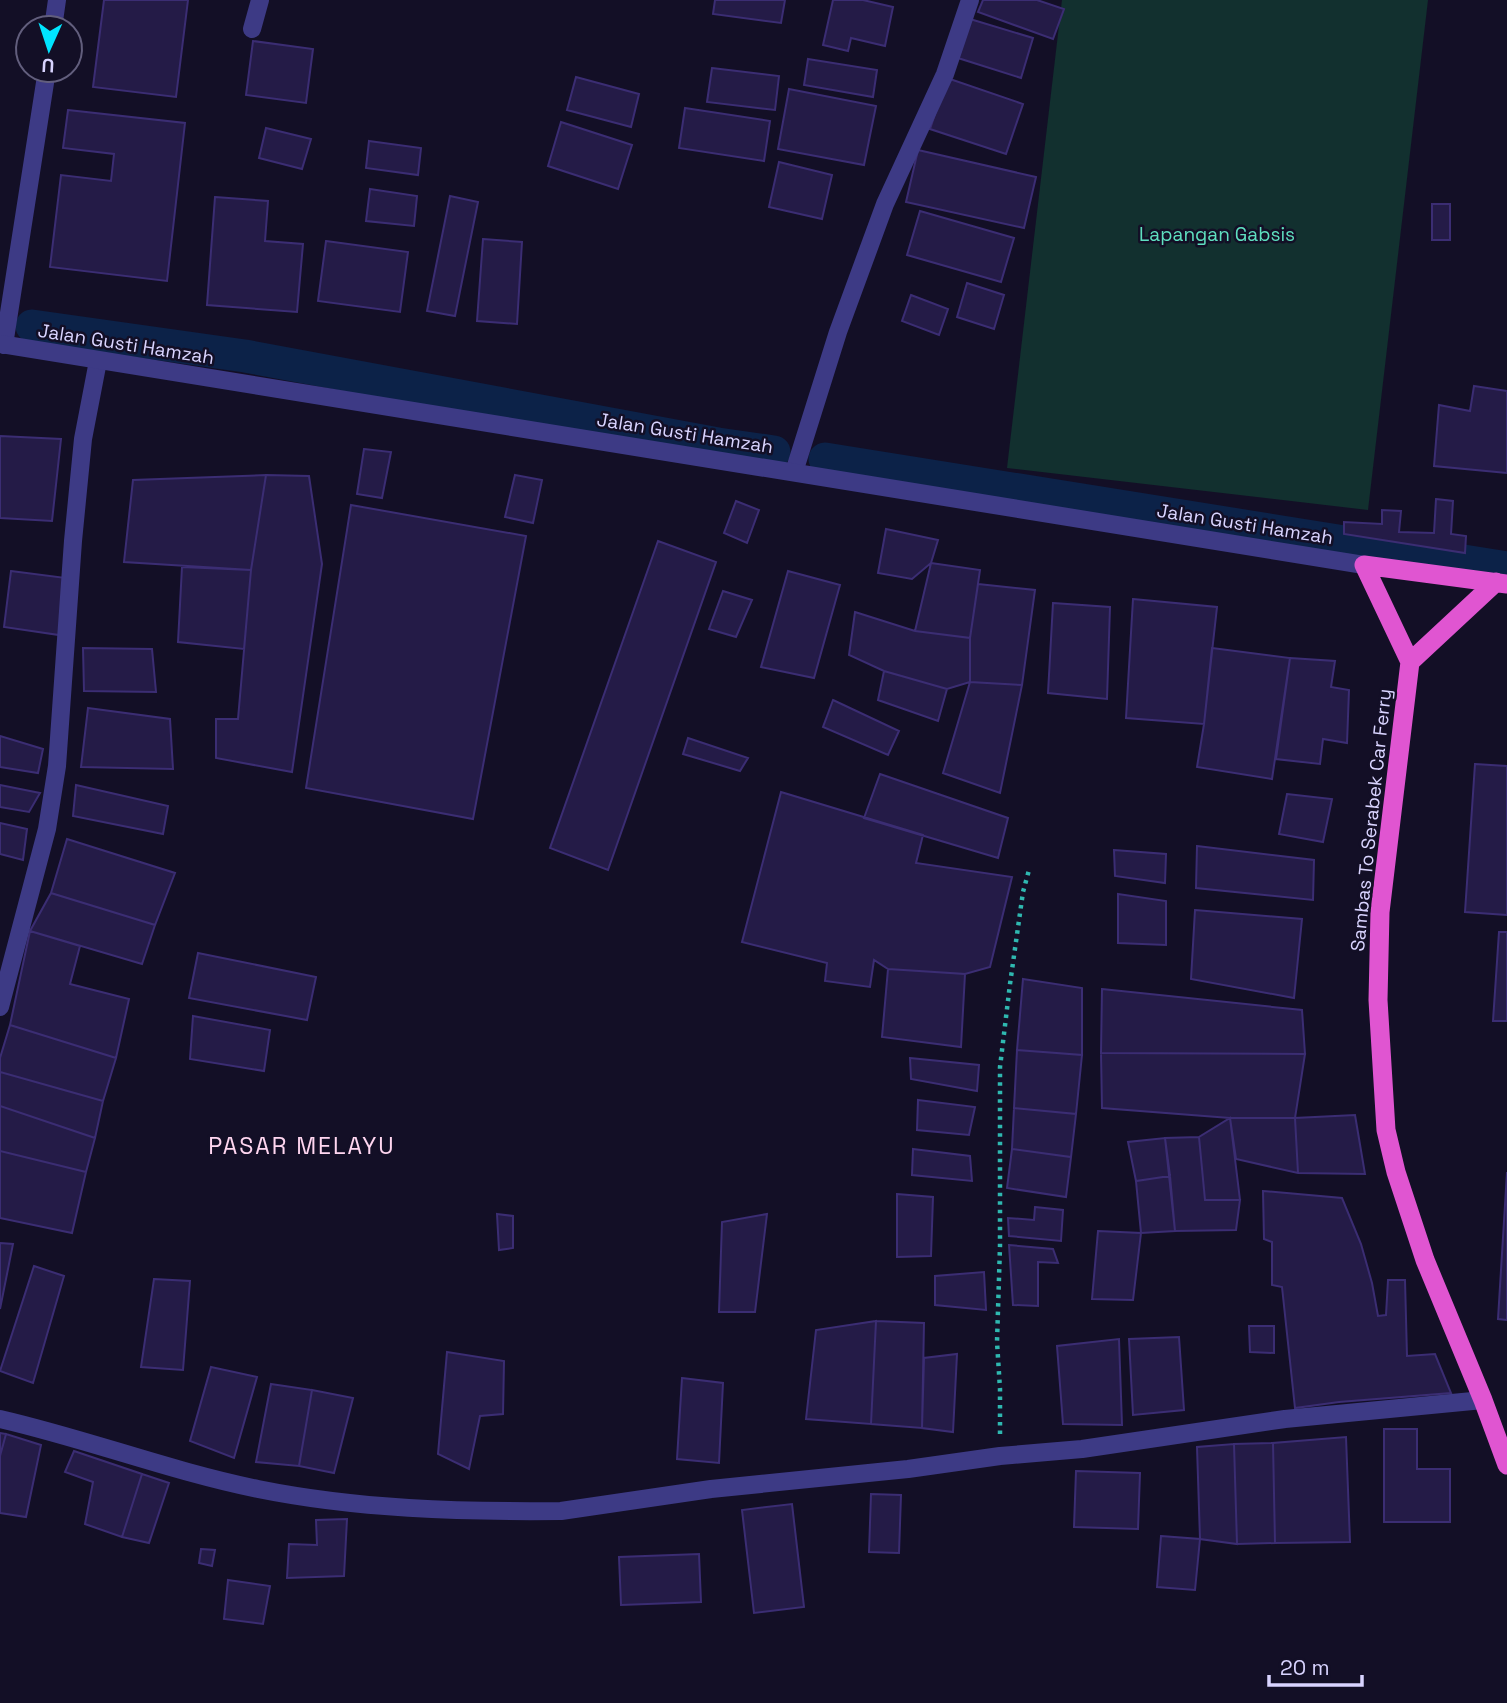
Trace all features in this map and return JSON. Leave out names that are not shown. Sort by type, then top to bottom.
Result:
[{"type":"highway","points":[[1364,565],[1501,583]]},
{"type":"highway","points":[[1364,565],[1410,662],[1501,583]]},
{"type":"highway","name":"Sambas To Serabek Car Ferry","points":[[1410,662],[1380,912],[1378,1000],[1386,1130],[1396,1172],[1425,1260],[1507,1465]]},
{"type":"street","points":[[252,29],[260,0]]},
{"type":"street","points":[[794,472],[838,332],[884,204],[945,74],[970,0]]},
{"type":"street","points":[[2,345],[45,84]]},
{"type":"street","name":"Jalan Gusti Hamzah","points":[[2,345],[1364,565]]},
{"type":"street","points":[[0,1007],[47,829],[57,765],[83,439],[99,361]]},
{"type":"street","points":[[0,1419],[259,1489],[381,1506],[481,1512],[561,1511],[711,1489],[1082,1449],[1285,1419],[1483,1400]]},
{"type":"path","points":[[1000,1456],[997,1342],[1000,1067],[1023,892],[1029,870]]},
{"type":"green space","name":"Lapangan Gabsis","points":[[1062,0],[1428,0],[1368,510],[1007,468]]},
{"type":"building","points":[[104,0],[188,0],[176,97],[93,87]]},
{"type":"building","points":[[715,0],[785,0],[781,23],[713,14]]},
{"type":"building","points":[[833,0],[863,0],[893,7],[885,46],[851,38],[848,51],[823,45]]},
{"type":"building","points":[[983,0],[1037,0],[1064,9],[1053,39],[978,12]]},
{"type":"building","points":[[970,19],[1033,38],[1021,78],[958,58]]},
{"type":"building","points":[[253,41],[313,49],[306,103],[246,95]]},
{"type":"building","points":[[808,59],[877,70],[873,97],[804,85]]},
{"type":"building","points":[[712,68],[779,76],[775,110],[707,102]]},
{"type":"building","points":[[576,77],[639,94],[631,127],[567,110]]},
{"type":"building","points":[[947,78],[1023,104],[1006,154],[930,129]]},
{"type":"building","points":[[789,89],[876,106],[864,165],[778,149]]},
{"type":"building","points":[[685,108],[770,121],[764,161],[679,148]]},
{"type":"building","points":[[68,110],[185,123],[167,281],[50,267],[61,175],[111,181],[114,154],[63,148]]},
{"type":"building","points":[[561,122],[632,145],[618,189],[548,166]]},
{"type":"building","points":[[266,128],[311,139],[302,169],[259,158]]},
{"type":"building","points":[[369,141],[421,148],[418,175],[366,168]]},
{"type":"building","points":[[918,150],[1036,177],[1024,228],[906,202]]},
{"type":"building","points":[[779,162],[832,175],[822,219],[769,207]]},
{"type":"building","points":[[370,189],[417,196],[414,226],[366,221]]},
{"type":"building","points":[[450,196],[478,202],[455,316],[427,311]]},
{"type":"building","points":[[215,197],[268,201],[265,241],[303,244],[297,312],[207,305]]},
{"type":"building","points":[[1432,204],[1450,204],[1450,240],[1432,240]]},
{"type":"building","points":[[920,211],[1014,238],[1001,282],[907,255]]},
{"type":"building","points":[[483,239],[522,242],[517,324],[477,321]]},
{"type":"building","points":[[326,241],[408,252],[400,312],[318,301]]},
{"type":"building","points":[[967,283],[1004,295],[994,329],[957,317]]},
{"type":"building","points":[[911,295],[948,309],[939,335],[902,321]]},
{"type":"building","points":[[1474,386],[1507,391],[1507,473],[1434,466],[1439,405],[1470,411]]},
{"type":"building","points":[[0,436],[61,439],[52,521],[0,518]]},
{"type":"building","points":[[364,449],[391,452],[382,498],[357,494]]},
{"type":"building","points":[[266,475],[251,570],[124,562],[133,480]]},
{"type":"building","points":[[266,475],[309,476],[322,564],[292,772],[216,758],[216,719],[238,719],[251,570]]},
{"type":"building","points":[[515,475],[542,480],[533,523],[505,517]]},
{"type":"building","points":[[1436,499],[1453,501],[1451,534],[1466,536],[1465,553],[1344,534],[1344,522],[1382,524],[1382,510],[1401,511],[1399,532],[1434,533]]},
{"type":"building","points":[[736,501],[759,510],[747,543],[724,533]]},
{"type":"building","points":[[351,505],[526,536],[473,819],[306,788]]},
{"type":"building","points":[[886,529],[938,540],[931,563],[912,579],[878,573]]},
{"type":"building","points":[[658,541],[716,562],[608,870],[550,848]]},
{"type":"building","points":[[931,563],[980,570],[970,638],[915,631]]},
{"type":"building","points":[[182,567],[251,570],[244,649],[178,642]]},
{"type":"building","points":[[11,571],[66,578],[59,635],[4,627]]},
{"type":"building","points":[[788,571],[840,585],[814,678],[761,667]]},
{"type":"building","points":[[978,584],[1035,590],[1022,685],[970,682],[970,638]]},
{"type":"building","points":[[723,591],[752,600],[736,637],[709,629]]},
{"type":"building","points":[[1133,599],[1217,607],[1204,724],[1126,718]]},
{"type":"building","points":[[1053,603],[1110,607],[1107,699],[1048,693]]},
{"type":"building","points":[[855,612],[915,631],[970,638],[970,682],[947,689],[884,671],[849,655]]},
{"type":"building","points":[[83,648],[152,649],[156,692],[84,691]]},
{"type":"building","points":[[1212,648],[1290,658],[1272,779],[1197,767]]},
{"type":"building","points":[[1290,658],[1335,661],[1331,687],[1349,690],[1347,743],[1323,739],[1320,764],[1276,759]]},
{"type":"building","points":[[884,671],[947,689],[938,721],[878,700]]},
{"type":"building","points":[[970,682],[1022,685],[1000,793],[943,773]]},
{"type":"building","points":[[833,700],[899,731],[888,755],[823,727]]},
{"type":"building","points":[[88,708],[170,719],[173,769],[81,767]]},
{"type":"building","points":[[0,736],[43,749],[38,773],[0,767]]},
{"type":"building","points":[[688,738],[748,758],[740,771],[683,754]]},
{"type":"building","points":[[1475,764],[1507,766],[1507,915],[1465,912]]},
{"type":"building","points":[[880,774],[1008,818],[998,858],[864,818]]},
{"type":"building","points":[[0,785],[40,793],[29,812],[0,807]]},
{"type":"building","points":[[76,785],[168,806],[163,834],[73,816]]},
{"type":"building","points":[[781,792],[923,835],[916,863],[1012,877],[990,967],[965,974],[888,969],[874,960],[870,987],[825,981],[827,963],[742,942]]},
{"type":"building","points":[[1287,794],[1332,799],[1323,842],[1279,834]]},
{"type":"building","points":[[0,823],[27,829],[23,860],[0,854]]},
{"type":"building","points":[[67,839],[175,873],[155,925],[51,893]]},
{"type":"building","points":[[1197,846],[1314,860],[1313,900],[1196,888]]},
{"type":"building","points":[[1114,850],[1166,854],[1165,883],[1115,876]]},
{"type":"building","points":[[51,893],[155,925],[142,964],[30,931]]},
{"type":"building","points":[[1118,894],[1166,901],[1166,945],[1118,943]]},
{"type":"building","points":[[1195,910],[1302,919],[1294,998],[1191,979]]},
{"type":"building","points":[[30,931],[80,946],[70,984],[129,999],[116,1058],[10,1025]]},
{"type":"building","points":[[1499,932],[1507,932],[1507,1021],[1493,1021]]},
{"type":"building","points":[[198,953],[316,977],[307,1020],[189,998]]},
{"type":"building","points":[[888,969],[965,974],[961,1047],[882,1037]]},
{"type":"building","points":[[1023,979],[1082,988],[1082,1055],[1017,1050]]},
{"type":"building","points":[[1102,989],[1302,1010],[1305,1054],[1101,1053]]},
{"type":"building","points":[[193,1016],[270,1030],[264,1071],[190,1059]]},
{"type":"building","points":[[10,1025],[116,1058],[103,1101],[0,1072],[0,1058]]},
{"type":"building","points":[[1017,1050],[1082,1055],[1076,1114],[1014,1108]]},
{"type":"building","points":[[1101,1053],[1305,1054],[1295,1118],[1230,1118],[1102,1108]]},
{"type":"building","points":[[910,1058],[979,1065],[977,1091],[911,1079]]},
{"type":"building","points":[[0,1072],[103,1101],[95,1138],[0,1106]]},
{"type":"building","points":[[918,1100],[975,1107],[969,1135],[917,1130]]},
{"type":"building","points":[[0,1106],[95,1138],[86,1172],[0,1151]]},
{"type":"building","points":[[1014,1108],[1076,1114],[1071,1157],[1012,1149]]},
{"type":"building","points":[[1355,1115],[1365,1174],[1298,1173],[1295,1118]]},
{"type":"building","points":[[1230,1118],[1240,1200],[1205,1200],[1199,1137]]},
{"type":"building","points":[[1230,1118],[1295,1118],[1298,1173],[1236,1159]]},
{"type":"building","points":[[1199,1137],[1205,1200],[1240,1200],[1236,1230],[1175,1231],[1165,1138]]},
{"type":"building","points":[[1165,1138],[1170,1176],[1136,1181],[1128,1142]]},
{"type":"building","points":[[913,1149],[970,1156],[972,1181],[912,1175]]},
{"type":"building","points":[[1012,1149],[1071,1157],[1066,1197],[1007,1188]]},
{"type":"building","points":[[0,1151],[86,1172],[72,1233],[0,1218]]},
{"type":"building","points":[[1507,1172],[1507,1320],[1498,1319]]},
{"type":"building","points":[[1170,1176],[1175,1231],[1141,1233],[1136,1181]]},
{"type":"building","points":[[1263,1191],[1342,1198],[1361,1244],[1378,1316],[1386,1315],[1388,1280],[1405,1280],[1407,1356],[1435,1354],[1451,1393],[1295,1408],[1282,1287],[1272,1285],[1272,1242],[1264,1239]]},
{"type":"building","points":[[897,1194],[933,1197],[931,1256],[897,1257]]},
{"type":"building","points":[[1035,1207],[1063,1210],[1061,1241],[1009,1236],[1008,1218],[1034,1220]]},
{"type":"building","points":[[497,1214],[513,1216],[513,1248],[499,1250]]},
{"type":"building","points":[[767,1214],[755,1312],[719,1312],[722,1222]]},
{"type":"building","points":[[1098,1231],[1141,1233],[1133,1300],[1092,1299]]},
{"type":"building","points":[[0,1243],[13,1244],[0,1309]]},
{"type":"building","points":[[1009,1245],[1053,1249],[1058,1263],[1038,1262],[1038,1306],[1013,1305]]},
{"type":"building","points":[[34,1266],[64,1276],[33,1383],[0,1371]]},
{"type":"building","points":[[984,1272],[986,1310],[935,1305],[935,1276]]},
{"type":"building","points":[[154,1279],[190,1281],[183,1370],[141,1367]]},
{"type":"building","points":[[876,1321],[871,1424],[806,1419],[816,1330]]},
{"type":"building","points":[[876,1321],[924,1323],[922,1428],[871,1424]]},
{"type":"building","points":[[1249,1326],[1274,1326],[1274,1353],[1250,1352]]},
{"type":"building","points":[[1179,1337],[1184,1410],[1133,1415],[1129,1339]]},
{"type":"building","points":[[1119,1339],[1122,1425],[1063,1424],[1057,1346]]},
{"type":"building","points":[[447,1352],[504,1361],[503,1414],[480,1416],[469,1469],[438,1454]]},
{"type":"building","points":[[957,1354],[953,1432],[922,1428],[924,1358]]},
{"type":"building","points":[[211,1367],[257,1377],[234,1458],[190,1441]]},
{"type":"building","points":[[682,1378],[723,1383],[719,1463],[677,1459]]},
{"type":"building","points":[[271,1384],[312,1390],[299,1466],[256,1462]]},
{"type":"building","points":[[312,1390],[353,1398],[334,1473],[299,1466]]},
{"type":"building","points":[[1384,1429],[1417,1429],[1417,1469],[1450,1469],[1450,1522],[1384,1522]]},
{"type":"building","points":[[0,1433],[6,1434],[0,1456]]},
{"type":"building","points":[[6,1434],[41,1445],[26,1517],[0,1513],[0,1456]]},
{"type":"building","points":[[1346,1437],[1350,1542],[1275,1543],[1273,1443]]},
{"type":"building","points":[[1273,1443],[1275,1543],[1237,1544],[1234,1444]]},
{"type":"building","points":[[1234,1444],[1237,1544],[1200,1539],[1197,1447]]},
{"type":"building","points":[[74,1451],[142,1474],[122,1537],[85,1524],[93,1482],[65,1472]]},
{"type":"building","points":[[1076,1471],[1140,1473],[1138,1529],[1074,1527]]},
{"type":"building","points":[[142,1474],[169,1483],[149,1543],[122,1537]]},
{"type":"building","points":[[871,1494],[901,1495],[899,1553],[869,1552]]},
{"type":"building","points":[[792,1504],[804,1607],[754,1613],[742,1510]]},
{"type":"building","points":[[347,1519],[344,1576],[287,1578],[289,1544],[317,1545],[316,1520]]},
{"type":"building","points":[[1161,1536],[1200,1539],[1195,1590],[1157,1587]]},
{"type":"building","points":[[201,1549],[215,1550],[212,1566],[199,1563]]},
{"type":"building","points":[[699,1554],[701,1602],[621,1605],[619,1557]]},
{"type":"building","points":[[228,1580],[270,1586],[263,1624],[224,1619]]},
{"type":"waterway","points":[[32,326],[245,356],[718,444],[774,452]]},
{"type":"waterway","points":[[825,459],[1507,568]]},
{"type":"district","name":"PASAR MELAYU","points":[[302,1146]]}]
